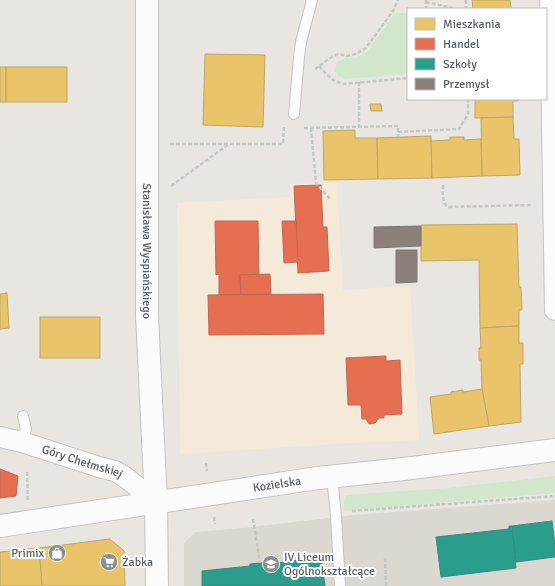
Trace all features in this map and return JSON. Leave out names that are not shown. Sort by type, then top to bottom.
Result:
[{"type":"street","name":"Stanisława Wyspiańskiego","points":[[147,0],[147,316],[156,502],[157,586]]},
{"type":"street","points":[[550,0],[555,310]]},
{"type":"street","name":"Góry Chełmskiej","points":[[0,437],[22,442],[115,471],[125,477],[156,502]]},
{"type":"street","name":"Kozielska","points":[[0,526],[210,493],[332,476],[404,469],[555,450]]},
{"type":"lane","points":[[294,114],[301,42],[312,0]]},
{"type":"lane","points":[[22,442],[26,430],[23,416]]},
{"type":"lane","points":[[332,476],[336,512],[340,586]]},
{"type":"path","points":[[298,69],[314,70],[333,56],[339,54],[347,56],[356,54],[366,48],[393,11],[398,0]]},
{"type":"path","points":[[426,1],[453,8]]},
{"type":"path","points":[[319,66],[329,77],[336,82],[344,84],[407,78]]},
{"type":"path","points":[[359,82],[359,127]]},
{"type":"path","points":[[398,132],[459,129],[468,114],[468,100]]},
{"type":"path","points":[[170,144],[283,144],[284,121]]},
{"type":"path","points":[[297,128],[398,126],[398,137]]},
{"type":"path","points":[[284,129],[291,128]]},
{"type":"path","points":[[311,128],[316,183],[332,200]]},
{"type":"path","points":[[171,186],[229,144]]},
{"type":"path","points":[[442,185],[443,203],[449,207],[538,205]]},
{"type":"path","points":[[206,463],[208,474]]},
{"type":"path","points":[[26,472],[29,502]]},
{"type":"path","points":[[336,512],[555,496]]},
{"type":"path","points":[[253,519],[260,563]]},
{"type":"path","points":[[385,558],[386,586]]},
{"type":"shaded area","points":[[337,183],[343,290],[410,286],[419,440],[180,454],[177,203],[290,197],[290,184]]},
{"type":"shaded area","points":[[555,500],[555,586],[184,586],[184,543],[196,532],[354,515]]},
{"type":"green space","points":[[395,13],[407,13],[407,74],[344,79],[335,71],[338,62],[345,58],[356,58],[367,52]]},
{"type":"green space","points":[[555,476],[555,493],[343,511],[345,495],[447,488]]},
{"type":"building: Mieszkania","points":[[472,0],[510,0],[511,8],[473,8]]},
{"type":"building: Mieszkania","points":[[205,54],[265,55],[263,127],[203,125]]},
{"type":"building: Mieszkania","points":[[0,67],[6,67],[6,102],[0,102]]},
{"type":"building: Mieszkania","points":[[6,67],[67,67],[67,102],[6,102]]},
{"type":"building: Mieszkania","points":[[475,100],[518,100],[513,101],[513,117],[475,118]]},
{"type":"building: Mieszkania","points":[[370,104],[381,104],[382,111],[371,111]]},
{"type":"building: Mieszkania","points":[[513,117],[514,139],[519,139],[520,175],[482,176],[481,118]]},
{"type":"building: Mieszkania","points":[[355,130],[355,138],[377,138],[378,179],[324,180],[323,131]]},
{"type":"building: Mieszkania","points":[[431,136],[432,178],[378,179],[377,138]]},
{"type":"building: Mieszkania","points":[[450,137],[464,137],[464,140],[481,139],[482,176],[432,178],[431,141],[450,140]]},
{"type":"building: Mieszkania","points":[[517,224],[519,287],[521,287],[522,310],[519,310],[519,326],[480,328],[479,260],[421,261],[421,225]]},
{"type":"building: Mieszkania","points":[[7,293],[9,328],[0,329],[0,294]]},
{"type":"building: Mieszkania","points":[[40,317],[100,317],[100,358],[40,358]]},
{"type":"building: Mieszkania","points":[[519,326],[519,343],[523,343],[523,364],[520,364],[521,422],[489,426],[482,389],[481,360],[479,360],[479,348],[481,348],[480,328]]},
{"type":"building: Mieszkania","points":[[482,389],[489,426],[434,434],[430,397],[451,394],[451,392],[463,390],[463,392]]},
{"type":"building: Mieszkania","points":[[110,539],[124,551],[125,586],[42,586],[39,548]]},
{"type":"building: Mieszkania","points":[[39,548],[42,586],[0,586],[0,552]]},
{"type":"building: Handel","points":[[321,185],[323,227],[327,227],[329,271],[298,273],[294,186]]},
{"type":"building: Handel","points":[[215,221],[258,221],[259,274],[240,275],[241,295],[219,295],[219,274],[216,275]]},
{"type":"building: Handel","points":[[282,221],[296,221],[298,262],[284,263]]},
{"type":"building: Handel","points":[[270,274],[271,294],[241,295],[240,275]]},
{"type":"building: Handel","points":[[323,294],[324,334],[209,335],[208,295]]},
{"type":"building: Handel","points":[[386,356],[386,361],[400,360],[402,414],[384,415],[384,418],[379,418],[375,423],[369,424],[366,419],[362,419],[361,405],[348,405],[346,358]]},
{"type":"building: Handel","points":[[0,469],[18,476],[16,496],[0,498]]},
{"type":"building: Szkoły","points":[[552,521],[555,557],[516,562],[512,526]]},
{"type":"building: Szkoły","points":[[509,526],[512,526],[516,568],[441,577],[436,537],[509,529]]},
{"type":"building: Szkoły","points":[[321,557],[325,586],[202,586],[202,571],[250,566],[250,564],[276,561],[277,563]]},
{"type":"building: Przemysł","points":[[421,226],[421,246],[374,248],[374,227]]},
{"type":"building: Przemysł","points":[[396,250],[417,250],[417,282],[396,283]]},
{"type":"place","name":"Primix","points":[[57,553]]},
{"type":"place","name":"Żabka","points":[[109,562]]},
{"type":"place","name":"IV Liceum Ogólnokształcące","points":[[271,564]]}]
